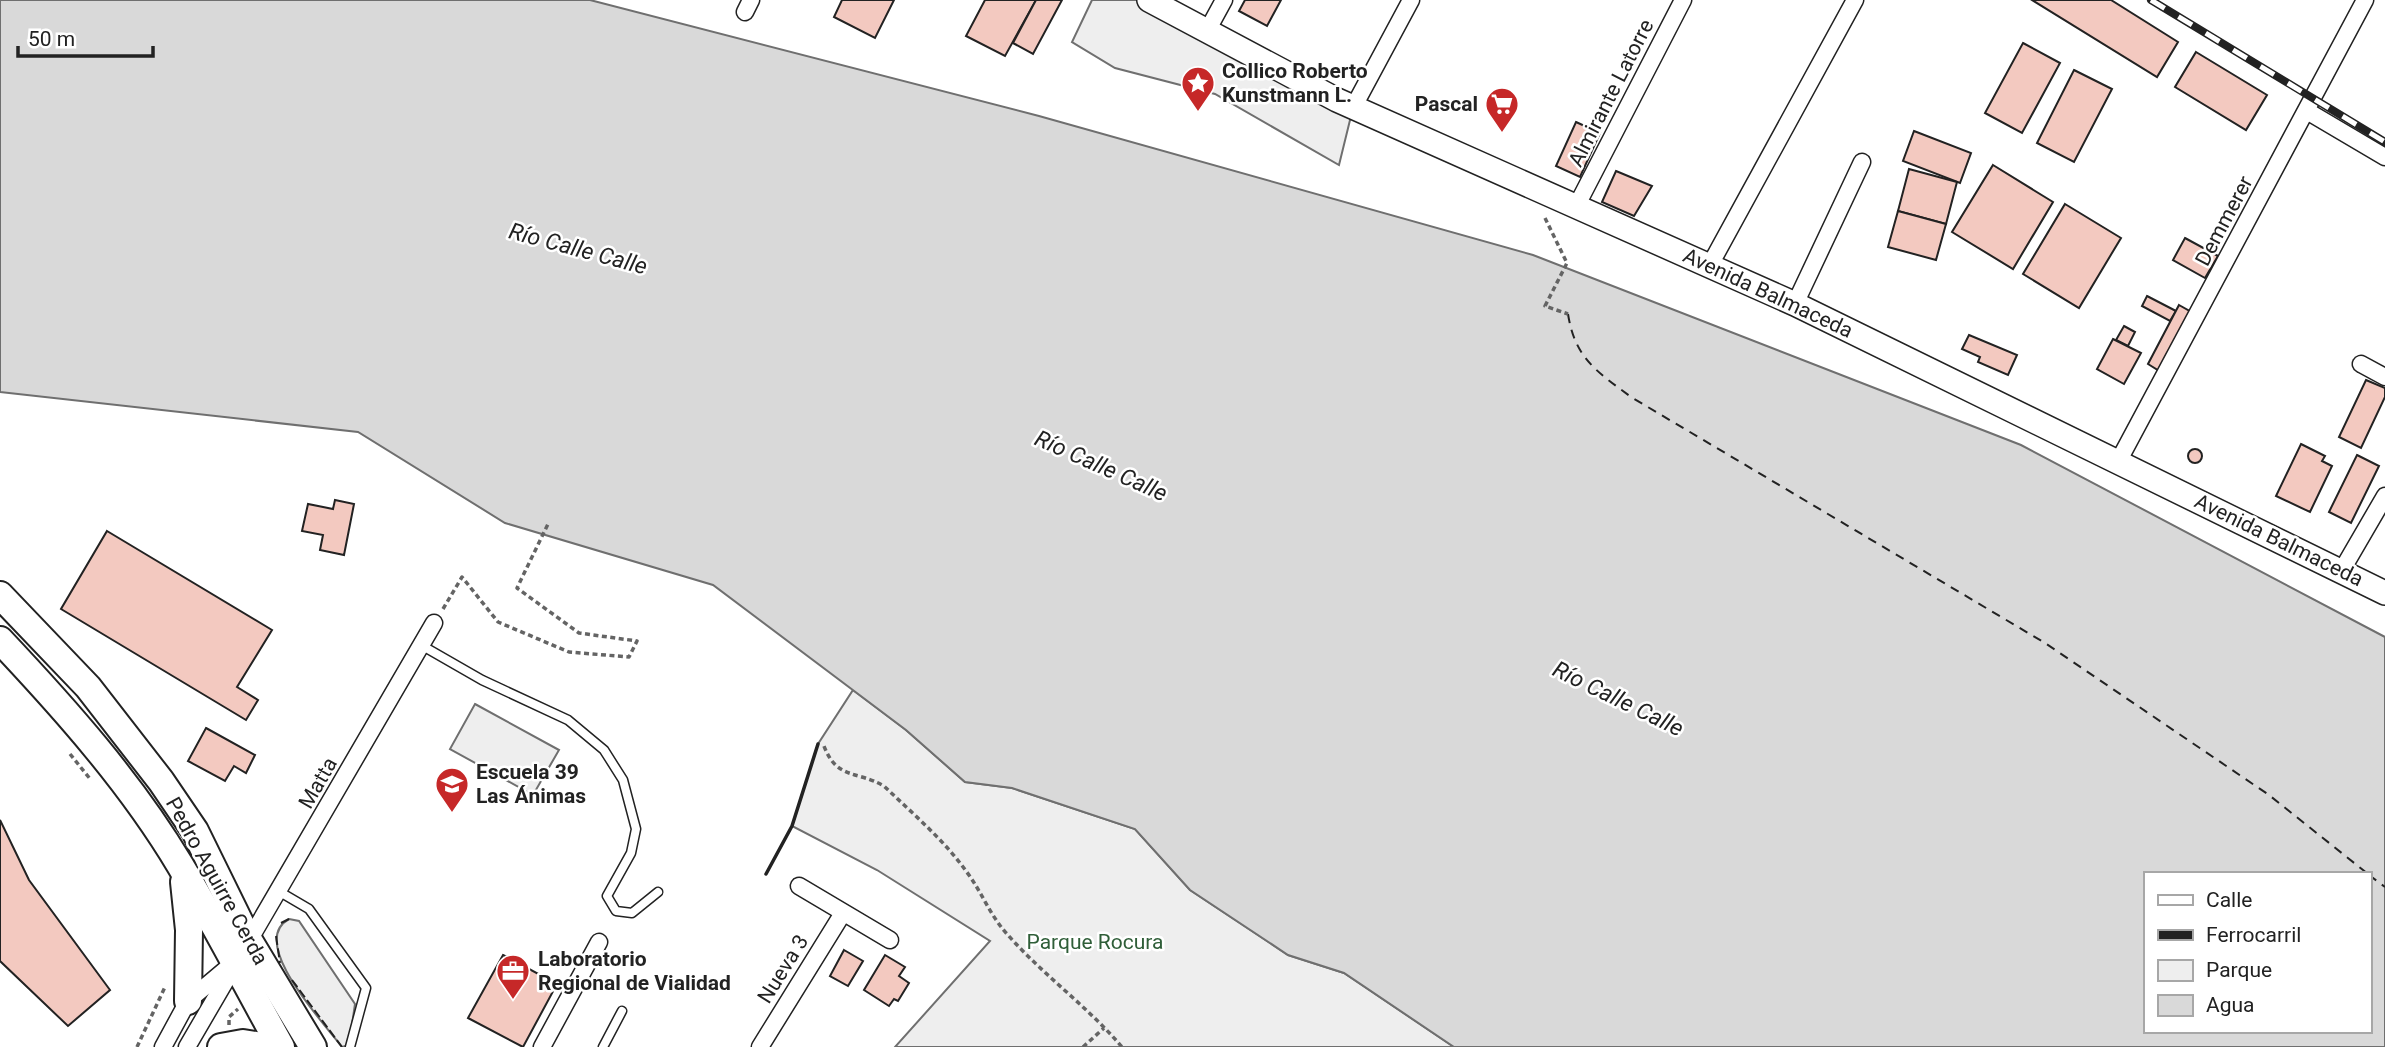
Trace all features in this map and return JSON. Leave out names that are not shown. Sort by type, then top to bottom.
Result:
[{"type":"highway","name":"Pedro Aguirre Cerda","points":[[0,595],[88,687],[161,781],[195,831],[248,939],[313,1047]]},
{"type":"highway","name":"Pedro Aguirre Cerda","points":[[0,640],[106,762],[179,863],[229,972],[268,1046]]},
{"type":"highway","points":[[179,863],[188,910],[188,1001]]},
{"type":"highway","points":[[221,1047],[268,1046]]},
{"type":"main road","name":"Avenida Balmaceda","points":[[1149,0],[1206,33],[1353,108],[1577,205],[1795,304],[2385,593]]},
{"type":"street","points":[[1206,33],[1224,0]]},
{"type":"street","points":[[1353,108],[1411,0]]},
{"type":"street","name":"Almirante Latorre","points":[[1577,205],[1683,0]]},
{"type":"street","points":[[1710,265],[1855,0]]},
{"type":"street","name":"Demmerer","points":[[2118,462],[2365,0]]},
{"type":"street","points":[[2307,111],[2385,157]]},
{"type":"street","points":[[1795,304],[1862,162]]},
{"type":"street","points":[[2361,365],[2385,377]]},
{"type":"street","points":[[2342,570],[2385,496]]},
{"type":"street","name":"Matta","points":[[187,1047],[434,623]]},
{"type":"street","points":[[800,887],[890,940]]},
{"type":"street","name":"Nueva 3","points":[[760,1047],[842,912]]},
{"type":"street","points":[[542,1047],[599,942]]},
{"type":"street","name":"Matta","points":[[163,1047],[188,1001],[229,972]]},
{"type":"lane","points":[[421,645],[482,680],[568,720],[592,738],[623,780],[635,820],[631,853],[607,895],[608,901],[615,911],[632,913],[658,892]]},
{"type":"lane","points":[[279,892],[309,909],[366,988],[350,1047]]},
{"type":"lane","points":[[603,1047],[622,1011]]},
{"type":"path","points":[[1545,218],[1567,263],[1545,306],[1568,314]]},
{"type":"path","points":[[434,623],[461,577],[498,622],[569,652],[629,657],[637,641],[579,633],[517,589],[548,524]]},
{"type":"path","points":[[824,746],[831,764],[843,772],[870,778],[884,786],[947,848],[968,873],[987,910],[1009,936],[1122,1047]]},
{"type":"path","points":[[70,754],[96,786]]},
{"type":"path","points":[[229,972],[268,1046]]},
{"type":"path","points":[[1083,1047],[1104,1028]]},
{"type":"green space","points":[[1092,0],[1138,0],[1351,116],[1339,165],[1215,94],[1115,68],[1072,42]]},
{"type":"green space","name":"Parque Rocura","points":[[853,690],[906,730],[965,782],[1012,788],[1135,829],[1190,890],[1288,955],[1344,973],[1454,1047],[895,1047],[990,941],[877,870],[792,826],[818,744]]},
{"type":"green space","points":[[475,704],[559,750],[533,795],[450,749]]},
{"type":"green space","points":[[289,919],[299,921],[355,1004],[349,1045],[342,1047],[306,1002],[283,963],[277,945],[278,930]]},
{"type":"water","name":"Río Calle Calle","points":[[0,0],[590,0],[1039,116],[1533,255],[2021,445],[2385,637],[2385,1047],[1454,1047],[1344,973],[1288,955],[1190,890],[1135,829],[1012,788],[965,782],[906,730],[713,585],[505,523],[358,432],[0,392]]},
{"type":"building","points":[[842,0],[894,0],[875,38],[834,17]]},
{"type":"building","points":[[985,0],[1036,0],[1005,56],[966,36]]},
{"type":"building","points":[[1036,0],[1062,0],[1033,54],[1013,43]]},
{"type":"building","points":[[1245,0],[1281,0],[1267,26],[1239,11]]},
{"type":"building","points":[[2032,0],[2111,0],[2178,42],[2157,77]]},
{"type":"building","points":[[2023,43],[2060,63],[2022,133],[1985,113]]},
{"type":"building","points":[[2196,52],[2267,95],[2246,130],[2175,87]]},
{"type":"building","points":[[2074,70],[2112,89],[2074,162],[2037,143]]},
{"type":"building","points":[[1576,122],[1600,133],[1580,177],[1556,166]]},
{"type":"building","points":[[1914,131],[1971,153],[1960,183],[1903,161]]},
{"type":"building","points":[[1993,165],[2053,202],[2013,269],[1952,232]]},
{"type":"building","points":[[1909,169],[1957,182],[1946,224],[1898,211]]},
{"type":"building","points":[[1616,171],[1652,186],[1634,216],[1602,202]]},
{"type":"building","points":[[2065,204],[2121,238],[2079,308],[2023,274]]},
{"type":"building","points":[[1898,211],[1946,224],[1936,260],[1888,247]]},
{"type":"building","points":[[2185,238],[2218,256],[2205,278],[2173,260]]},
{"type":"building","points":[[2147,296],[2176,311],[2170,321],[2142,306]]},
{"type":"building","points":[[2179,305],[2193,313],[2161,372],[2148,364]]},
{"type":"building","points":[[2124,326],[2135,332],[2128,346],[2116,340]]},
{"type":"building","points":[[1969,335],[2017,355],[2008,375],[1978,362],[1980,357],[1962,349]]},
{"type":"building","points":[[2113,339],[2141,353],[2124,384],[2097,369]]},
{"type":"building","points":[[2366,380],[2385,388],[2385,397],[2361,448],[2339,437]]},
{"type":"building","points":[[2301,444],[2325,456],[2322,461],[2332,466],[2310,512],[2276,496]]},
{"type":"building","points":[[2195,449],[2200,451],[2200,461],[2195,463],[2190,461],[2188,456],[2190,451]]},
{"type":"building","points":[[2357,455],[2379,466],[2351,523],[2329,512]]},
{"type":"building","points":[[335,500],[354,504],[344,555],[320,550],[323,535],[302,531],[308,504],[333,509]]},
{"type":"building","points":[[107,531],[272,630],[237,687],[258,700],[246,720],[61,609]]},
{"type":"building","points":[[206,728],[255,755],[246,773],[234,766],[225,781],[188,761]]},
{"type":"building","points":[[0,820],[29,880],[110,990],[68,1026],[0,961]]},
{"type":"building","points":[[844,950],[863,961],[848,986],[830,976]]},
{"type":"building","name":"Laboratorio Regional de Vialidad","points":[[503,955],[557,984],[523,1047],[468,1018]]},
{"type":"building","points":[[885,955],[905,967],[899,976],[909,983],[898,1001],[894,999],[889,1006],[864,990]]},
{"type":"ferry route","points":[[1568,314],[1571,329],[1582,353],[1598,371],[1631,397],[2045,643],[2269,795],[2365,872]]},
{"type":"ferry route","points":[[2371,876],[2385,887]]},
{"type":"railway","points":[[2151,0],[2385,142]]},
{"type":"fence","points":[[281,923],[289,919]]},
{"type":"fence","points":[[276,936],[280,963]]},
{"type":"fence","points":[[292,980],[342,1047]]},
{"type":"wall","points":[[766,874],[792,826],[818,744]]},
{"type":"place","name":"Collico Roberto Kunstmann L.","points":[[1198,113]]},
{"type":"place","name":"Pascal","points":[[1502,134]]},
{"type":"place","name":"Escuela 39 Las Ánimas","points":[[452,814]]},
{"type":"place","name":"Laboratorio Regional de Vialidad","points":[[513,1001]]}]
